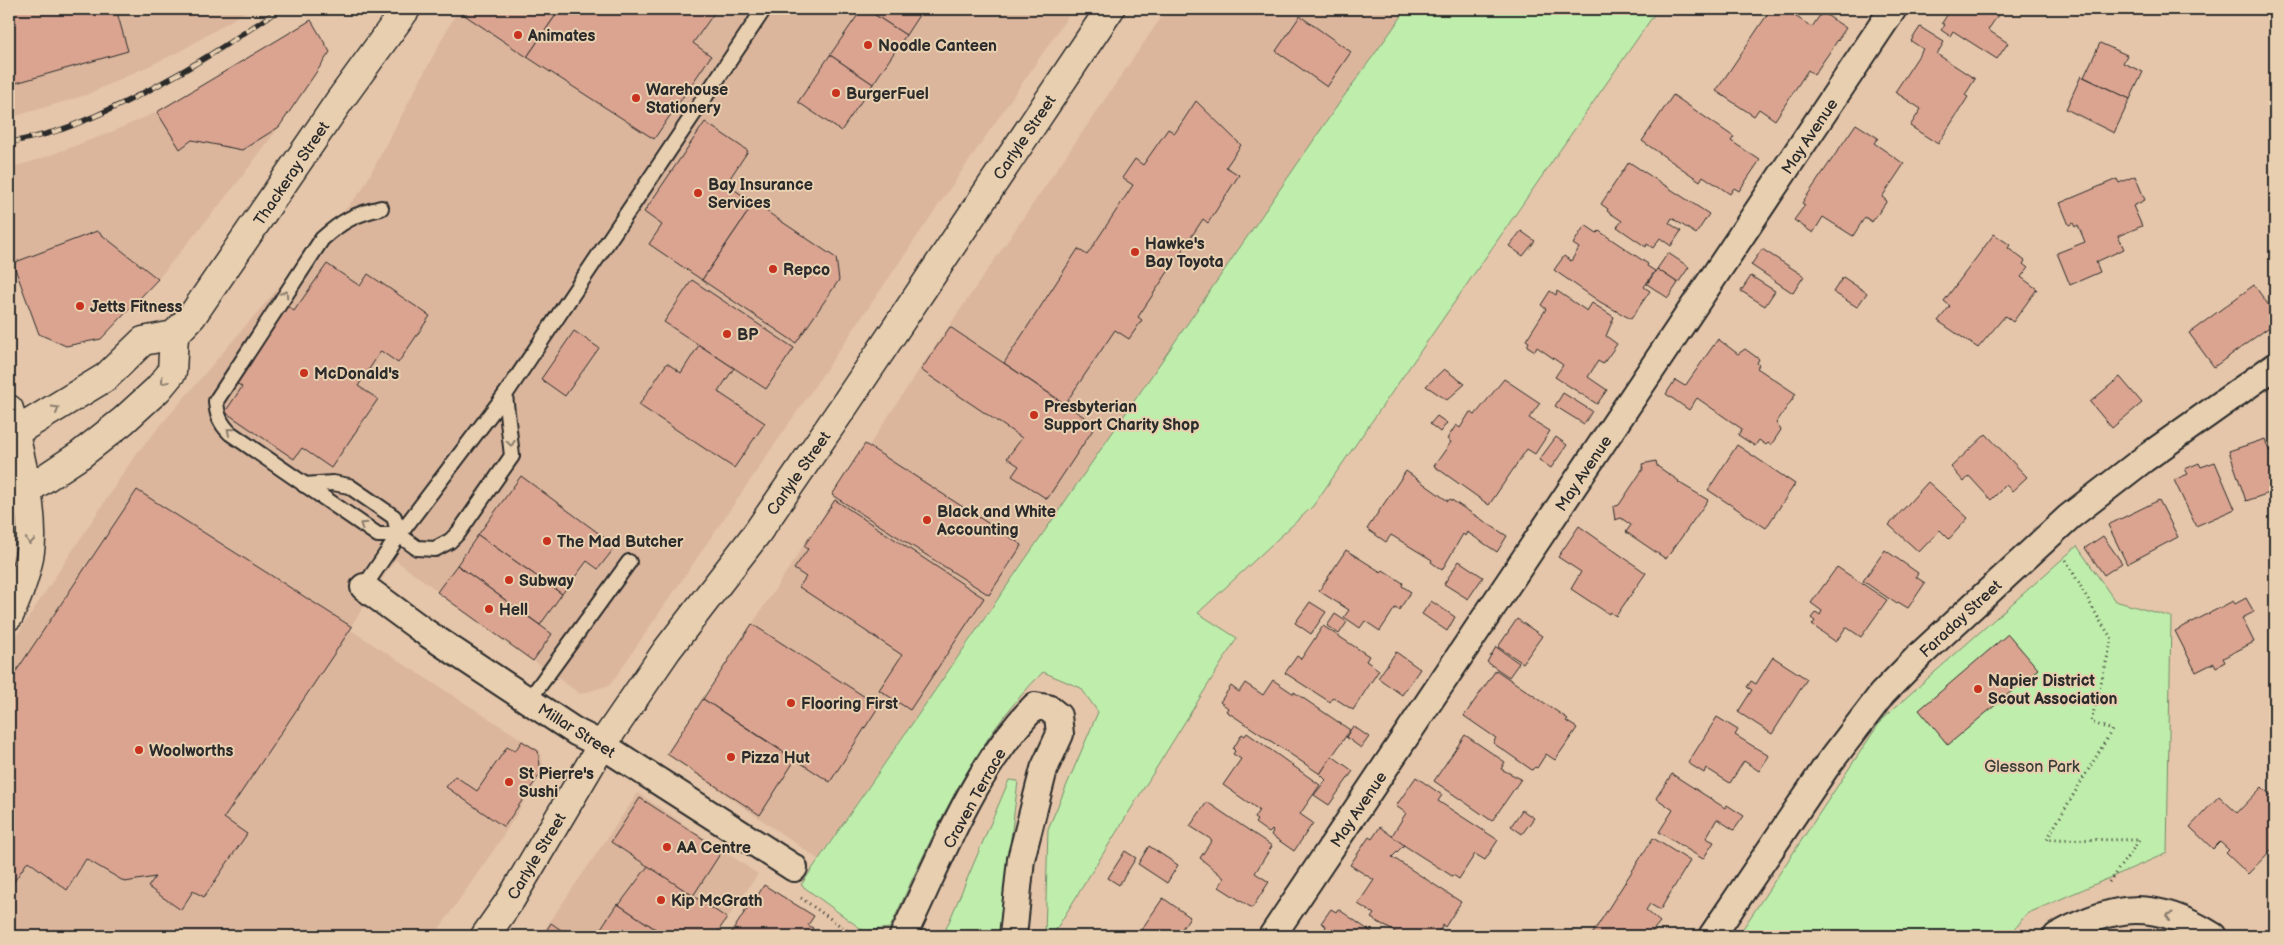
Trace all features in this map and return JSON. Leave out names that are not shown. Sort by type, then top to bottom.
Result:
[{"type":"main road","name":"Thackeray Street","points":[[174,335],[204,300],[340,100],[406,9]]},
{"type":"main road","name":"Carlyle Street","points":[[485,936],[510,899],[602,745],[666,650],[757,533],[857,388],[1110,9]]},
{"type":"main road","points":[[9,616],[25,574],[31,536],[17,497],[11,426],[106,377],[143,341],[174,335],[172,372],[158,389],[116,427],[80,455],[17,497]]},
{"type":"street","name":"May Avenue","points":[[1272,936],[1893,9]]},
{"type":"street","name":"Faraday Street","points":[[1712,936],[1826,767],[1882,694],[1919,656],[2069,517],[2144,460],[2275,366]]},
{"type":"street","name":"Millar Street","points":[[364,587],[425,632],[576,732],[602,745],[794,868]]},
{"type":"street","name":"Craven Terrace","points":[[903,936],[969,800],[987,768],[1020,722],[1035,706],[1048,708],[1058,716],[1060,734],[1044,769],[1021,859],[1013,936]]},
{"type":"street","points":[[2057,936],[2084,921],[2128,910],[2150,911],[2192,924],[2213,936]]},
{"type":"lane","points":[[364,587],[399,535],[505,395],[764,9]]},
{"type":"lane","points":[[381,208],[356,214],[338,224],[322,238],[216,401],[217,414],[222,425],[230,433],[378,535],[399,535],[418,548],[435,549],[450,541],[459,532],[512,456],[505,395]]},
{"type":"lane","points":[[304,485],[333,483],[349,486],[394,517],[399,535]]},
{"type":"lane","points":[[529,700],[629,562]]},
{"type":"path","points":[[2062,553],[2100,621],[2112,638],[2091,722],[2112,730],[2047,839],[2140,840],[2104,888],[2114,913]]},
{"type":"path","points":[[796,894],[855,936]]},
{"type":"shaded area","points":[[9,9],[250,9],[181,51],[86,95],[9,118]]},
{"type":"shaded area","points":[[458,9],[1073,9],[610,685],[580,694],[395,560],[349,629],[540,751],[544,769],[500,841],[434,936],[9,936],[9,647],[136,454],[362,190]]},
{"type":"shaded area","points":[[1167,9],[1407,9],[1342,99],[818,859],[667,754],[918,371]]},
{"type":"shaded area","points":[[311,20],[330,52],[279,127],[238,182],[158,279],[101,339],[66,346],[39,334],[9,251],[9,168],[37,160],[109,133],[157,112]]},
{"type":"shaded area","points":[[638,793],[758,874],[715,936],[540,936]]},
{"type":"green space","points":[[1407,9],[1658,9],[1313,506],[1198,613],[1237,638],[1052,936],[1045,936],[1048,829],[1098,712],[1081,688],[1043,672],[1017,700],[974,760],[938,826],[890,928],[864,931],[801,885],[1342,99]]},
{"type":"green space","name":"Glesson Park","points":[[2077,546],[2115,601],[2171,617],[2167,853],[2026,914],[2010,936],[1738,936],[1882,719]]},
{"type":"green space","points":[[1009,780],[1018,781],[999,936],[943,936]]},
{"type":"building","points":[[9,9],[116,9],[128,51],[9,85]]},
{"type":"building","name":"Animates","points":[[463,9],[560,9],[527,57],[460,12]]},
{"type":"building","name":"Warehouse Stationery","points":[[560,9],[717,9],[693,43],[711,56],[654,139],[527,57]]},
{"type":"building","name":"Noodle Canteen","points":[[862,9],[866,9],[906,35],[873,84],[830,55]]},
{"type":"building","points":[[866,9],[923,9],[906,35]]},
{"type":"building","points":[[1771,9],[1784,9],[1812,27],[1822,12],[1846,28],[1814,75],[1808,70],[1775,120],[1759,109],[1754,116],[1716,91]]},
{"type":"building","points":[[1951,9],[2002,9],[1988,30],[2008,43],[1997,59],[1953,31],[1950,36],[1941,30],[1945,25],[1942,23]]},
{"type":"building","points":[[1300,16],[1351,52],[1327,87],[1276,51]]},
{"type":"building","points":[[311,20],[330,52],[279,127],[242,150],[192,140],[180,149],[157,112]]},
{"type":"building","points":[[1920,27],[1944,42],[1937,54],[1975,79],[1965,95],[1968,97],[1938,144],[1910,126],[1921,109],[1895,92],[1923,49],[1911,41]]},
{"type":"building","points":[[2100,43],[2127,55],[2123,63],[2143,72],[2130,99],[2084,77]]},
{"type":"building","name":"BurgerFuel","points":[[830,55],[873,84],[841,131],[798,102]]},
{"type":"building","points":[[2081,76],[2130,99],[2114,133],[2066,109]]},
{"type":"building","points":[[1673,95],[1734,137],[1731,141],[1760,160],[1739,191],[1734,188],[1730,194],[1703,176],[1700,181],[1642,141]]},
{"type":"building","name":"Hawke's Bay Toyota","points":[[1196,101],[1241,145],[1226,167],[1239,175],[1208,223],[1203,219],[1138,317],[1142,320],[1129,339],[1115,330],[1065,404],[1004,363],[1078,249],[1087,255],[1133,185],[1122,178],[1135,159],[1143,165],[1168,129],[1175,133]]},
{"type":"building","name":"Bay Insurance Services","points":[[705,122],[748,151],[726,184],[754,203],[702,280],[649,244],[662,225],[644,212]]},
{"type":"building","points":[[1856,124],[1878,138],[1874,143],[1904,164],[1882,197],[1887,201],[1872,222],[1865,217],[1853,236],[1823,217],[1813,233],[1794,220],[1805,205],[1802,203]]},
{"type":"building","points":[[1629,162],[1709,214],[1696,234],[1672,218],[1669,223],[1681,231],[1671,246],[1660,238],[1653,248],[1647,244],[1646,247],[1617,227],[1622,221],[1607,211],[1608,209],[1601,204]]},
{"type":"building","points":[[2135,176],[2145,200],[2133,206],[2142,226],[2118,236],[2124,249],[2096,262],[2100,272],[2070,285],[2057,253],[2085,242],[2078,225],[2075,227],[2073,223],[2069,225],[2060,203],[2117,179],[2119,183]]},
{"type":"building","name":"Repco","points":[[754,203],[836,258],[839,280],[796,343],[702,280]]},
{"type":"building","points":[[1585,225],[1597,233],[1599,231],[1648,264],[1647,266],[1655,271],[1644,287],[1650,291],[1631,319],[1600,302],[1554,270],[1564,256],[1571,261],[1579,248],[1573,244]]},
{"type":"building","name":"Jetts Fitness","points":[[97,231],[158,279],[101,339],[66,346],[39,334],[13,263]]},
{"type":"building","points":[[1521,231],[1535,241],[1523,256],[1509,246]]},
{"type":"building","points":[[1994,234],[2010,245],[2008,248],[2025,261],[2023,264],[2028,268],[2021,277],[2037,289],[2013,322],[2005,316],[1978,348],[1938,321],[1950,306],[1944,301]]},
{"type":"building","points":[[1762,249],[1804,276],[1793,293],[1751,265]]},
{"type":"building","points":[[1668,253],[1689,267],[1678,283],[1657,269]]},
{"type":"building","name":"McDonald's","points":[[327,264],[360,286],[368,274],[430,316],[398,363],[381,351],[358,386],[378,399],[331,468],[302,448],[294,459],[225,412],[242,387],[235,382],[287,306],[294,311]]},
{"type":"building","points":[[1657,269],[1678,283],[1668,298],[1647,284]]},
{"type":"building","points":[[1751,276],[1775,291],[1765,306],[1741,291]]},
{"type":"building","points":[[1843,277],[1867,293],[1857,307],[1833,292]]},
{"type":"building","name":"BP","points":[[692,280],[794,348],[766,389],[664,322]]},
{"type":"building","points":[[2254,285],[2275,314],[2275,323],[2214,367],[2189,333]]},
{"type":"building","points":[[1550,291],[1556,295],[1557,291],[1587,311],[1592,303],[1614,317],[1606,336],[1617,344],[1603,364],[1598,361],[1588,377],[1607,390],[1597,404],[1555,377],[1563,365],[1537,347],[1535,351],[1527,346],[1529,342],[1526,340],[1546,309],[1541,305]]},
{"type":"building","name":"Presbyterian Support Charity Shop","points":[[950,327],[1096,425],[1047,499],[1012,476],[1019,466],[1007,458],[1022,438],[921,370]]},
{"type":"building","points":[[574,331],[599,348],[565,396],[541,379]]},
{"type":"building","points":[[1718,339],[1738,354],[1745,349],[1759,359],[1757,368],[1796,394],[1776,423],[1781,430],[1771,445],[1768,443],[1766,445],[1759,440],[1755,446],[1738,435],[1742,429],[1697,398],[1689,410],[1666,394],[1675,380],[1685,386]]},
{"type":"building","points":[[699,345],[734,368],[718,392],[765,423],[734,468],[639,405],[667,363],[681,373]]},
{"type":"building","points":[[1444,369],[1465,384],[1447,400],[1426,386]]},
{"type":"building","points":[[2120,377],[2142,403],[2112,428],[2090,402]]},
{"type":"building","points":[[1504,379],[1540,403],[1529,418],[1550,431],[1535,454],[1527,449],[1489,505],[1434,466],[1451,442],[1447,439],[1456,425],[1460,428],[1470,412],[1475,415]]},
{"type":"building","points":[[1563,393],[1592,411],[1584,424],[1555,406]]},
{"type":"building","points":[[1437,416],[1447,423],[1440,432],[1430,424]]},
{"type":"building","points":[[1986,434],[2027,477],[2012,491],[2006,485],[1991,500],[1969,476],[1964,482],[1951,467]]},
{"type":"building","points":[[1556,437],[1567,445],[1551,468],[1539,460]]},
{"type":"building","points":[[2265,439],[2269,451],[2275,450],[2275,491],[2246,501],[2229,451]]},
{"type":"building","name":"Black and White Accounting","points":[[865,444],[1022,545],[989,595],[832,495]]},
{"type":"building","points":[[1737,445],[1795,484],[1766,528],[1708,490]]},
{"type":"building","points":[[1656,461],[1657,466],[1678,482],[1708,500],[1666,559],[1626,532],[1631,525],[1621,518],[1615,520],[1613,507],[1619,505],[1643,469],[1642,464]]},
{"type":"building","points":[[2215,462],[2235,509],[2196,526],[2174,480],[2188,474],[2185,469],[2199,463],[2201,467]]},
{"type":"building","points":[[1406,471],[1448,501],[1450,499],[1507,536],[1497,552],[1467,532],[1465,536],[1463,534],[1442,570],[1431,562],[1432,560],[1391,535],[1386,542],[1367,529]]},
{"type":"building","name":"The Mad Butcher","points":[[521,476],[616,546],[598,569],[587,561],[562,594],[478,535]]},
{"type":"building","points":[[1928,482],[1968,518],[1949,539],[1940,530],[1919,552],[1889,525]]},
{"type":"building","name":"Woolworths","points":[[137,490],[352,627],[224,818],[247,834],[204,897],[193,891],[181,910],[148,887],[155,877],[125,882],[86,859],[67,890],[28,861],[13,883],[9,880],[9,682]]},
{"type":"building","points":[[835,500],[984,598],[910,710],[879,690],[902,655],[799,587],[806,577],[794,569],[808,549],[804,546]]},
{"type":"building","points":[[2159,500],[2178,537],[2127,564],[2108,525]]},
{"type":"building","points":[[1579,526],[1646,573],[1616,616],[1610,612],[1609,614],[1571,589],[1581,572],[1558,557]]},
{"type":"building","name":"Subway","points":[[478,535],[562,594],[540,625],[457,565]]},
{"type":"building","points":[[2103,536],[2122,563],[2104,575],[2085,548]]},
{"type":"building","points":[[1346,550],[1381,572],[1383,570],[1403,583],[1402,586],[1411,592],[1399,610],[1395,608],[1380,631],[1365,621],[1360,628],[1344,617],[1349,610],[1319,591]]},
{"type":"building","points":[[1885,550],[1918,573],[1916,577],[1925,583],[1908,608],[1898,602],[1897,604],[1863,581]]},
{"type":"building","points":[[1459,561],[1483,577],[1468,599],[1444,584]]},
{"type":"building","name":"Hell","points":[[457,565],[552,634],[533,661],[437,592]]},
{"type":"building","points":[[1837,567],[1887,600],[1861,637],[1846,627],[1836,642],[1812,625],[1815,621],[1811,618],[1816,612],[1820,615],[1822,611],[1811,603]]},
{"type":"building","points":[[2246,598],[2254,612],[2242,618],[2254,642],[2223,658],[2225,662],[2216,667],[2214,663],[2196,672],[2175,631],[2233,601],[2235,604]]},
{"type":"building","points":[[1431,601],[1455,617],[1447,631],[1422,614]]},
{"type":"building","points":[[1310,602],[1326,612],[1311,634],[1295,623]]},
{"type":"building","points":[[1335,614],[1347,622],[1339,634],[1327,626]]},
{"type":"building","points":[[1517,619],[1542,636],[1523,663],[1498,647]]},
{"type":"building","name":"Flooring First","points":[[752,624],[879,706],[830,782],[703,699]]},
{"type":"building","points":[[1323,626],[1369,656],[1366,661],[1379,670],[1353,710],[1333,697],[1330,702],[1285,673],[1297,656],[1301,659]]},
{"type":"building","name":"Napier District Scout Association","points":[[2008,634],[2038,669],[1948,745],[1919,710]]},
{"type":"building","points":[[1496,647],[1519,663],[1509,677],[1487,662]]},
{"type":"building","points":[[1396,652],[1420,669],[1402,695],[1378,678]]},
{"type":"building","points":[[1773,657],[1807,679],[1772,734],[1738,712],[1752,690],[1747,687],[1751,681],[1756,684]]},
{"type":"building","points":[[1496,670],[1568,719],[1566,721],[1577,728],[1555,760],[1546,754],[1537,768],[1535,767],[1532,770],[1493,743],[1496,738],[1464,716]]},
{"type":"building","points":[[1273,680],[1350,730],[1320,774],[1226,711],[1228,708],[1220,702],[1231,686],[1239,692],[1245,683],[1263,695]]},
{"type":"building","name":"Pizza Hut","points":[[703,699],[795,760],[760,815],[667,754]]},
{"type":"building","points":[[1717,717],[1738,730],[1735,735],[1769,756],[1759,771],[1744,761],[1730,783],[1706,768],[1704,773],[1688,763]]},
{"type":"building","points":[[1353,726],[1369,737],[1361,748],[1346,737]]},
{"type":"building","points":[[1247,733],[1320,785],[1300,814],[1313,823],[1294,851],[1271,835],[1272,830],[1269,833],[1255,823],[1257,820],[1254,818],[1259,810],[1223,785],[1241,759],[1233,754],[1235,751],[1233,749],[1242,734],[1245,736]]},
{"type":"building","points":[[1465,735],[1505,762],[1501,769],[1521,779],[1492,821],[1434,781]]},
{"type":"building","name":"St Pierre's Sushi","points":[[522,741],[538,751],[541,773],[504,827],[446,787],[455,776],[477,791],[507,747],[515,751]]},
{"type":"building","points":[[1332,756],[1353,771],[1329,805],[1314,795],[1326,780],[1320,774]]},
{"type":"building","points":[[1672,774],[1725,808],[1727,805],[1744,816],[1734,830],[1717,819],[1706,838],[1714,842],[1703,859],[1659,832],[1673,810],[1656,798]]},
{"type":"building","points":[[1416,777],[1442,795],[1438,801],[1498,840],[1485,860],[1475,854],[1459,879],[1391,837],[1406,813],[1396,806]]},
{"type":"building","points":[[2262,787],[2275,800],[2275,846],[2248,874],[2226,853],[2229,850],[2220,842],[2213,849],[2190,827],[2219,796],[2237,813]]},
{"type":"building","name":"AA Centre","points":[[640,798],[722,851],[693,896],[611,842]]},
{"type":"building","points":[[1207,802],[1272,846],[1255,873],[1269,882],[1252,908],[1219,887],[1224,878],[1200,858],[1212,840],[1190,826]]},
{"type":"building","points":[[1522,810],[1534,818],[1522,834],[1511,826]]},
{"type":"building","points":[[1380,827],[1404,845],[1392,857],[1461,902],[1445,927],[1443,925],[1436,936],[1402,936],[1371,918],[1374,914],[1358,904],[1374,880],[1350,865],[1369,837],[1372,839]]},
{"type":"building","points":[[1653,838],[1690,861],[1660,910],[1650,904],[1646,910],[1660,922],[1648,936],[1591,936]]},
{"type":"building","points":[[1149,846],[1178,865],[1167,883],[1138,864]]},
{"type":"building","points":[[1125,851],[1136,858],[1119,885],[1108,878]]},
{"type":"building","name":"Kip McGrath","points":[[648,866],[727,918],[715,936],[666,936],[619,905]]},
{"type":"building","points":[[764,885],[814,916],[808,925],[813,928],[808,936],[730,935],[756,894],[758,895]]},
{"type":"building","points":[[1163,898],[1190,917],[1181,930],[1191,936],[1137,936]]},
{"type":"building","points":[[617,904],[666,936],[613,936],[601,928]]},
{"type":"building","points":[[1331,909],[1336,912],[1338,909],[1377,936],[1330,936],[1332,934],[1321,923]]},
{"type":"building","points":[[551,923],[570,936],[543,936]]},
{"type":"railway","points":[[9,143],[63,129],[126,102],[179,74],[280,9]]},
{"type":"place","name":"Animates","points":[[518,35]]},
{"type":"place","name":"Noodle Canteen","points":[[868,45]]},
{"type":"place","name":"BurgerFuel","points":[[836,93]]},
{"type":"place","name":"Warehouse Stationery","points":[[636,98]]},
{"type":"place","name":"Bay Insurance Services","points":[[698,193]]},
{"type":"place","name":"Hawke's Bay Toyota","points":[[1135,252]]},
{"type":"place","name":"Repco","points":[[773,269]]},
{"type":"place","name":"Jetts Fitness","points":[[80,306]]},
{"type":"place","name":"BP","points":[[727,334]]},
{"type":"place","name":"McDonald's","points":[[304,373]]},
{"type":"place","name":"Presbyterian Support Charity Shop","points":[[1034,415]]},
{"type":"place","name":"Black and White Accounting","points":[[927,520]]},
{"type":"place","name":"The Mad Butcher","points":[[547,541]]},
{"type":"place","name":"Subway","points":[[509,580]]},
{"type":"place","name":"Hell","points":[[489,609]]},
{"type":"place","name":"Napier District Scout Association","points":[[1978,689]]},
{"type":"place","name":"Flooring First","points":[[791,703]]},
{"type":"place","name":"Woolworths","points":[[139,750]]},
{"type":"place","name":"Pizza Hut","points":[[731,757]]},
{"type":"place","name":"St Pierre's Sushi","points":[[509,782]]},
{"type":"place","name":"AA Centre","points":[[667,847]]},
{"type":"place","name":"Kip McGrath","points":[[661,900]]}]
